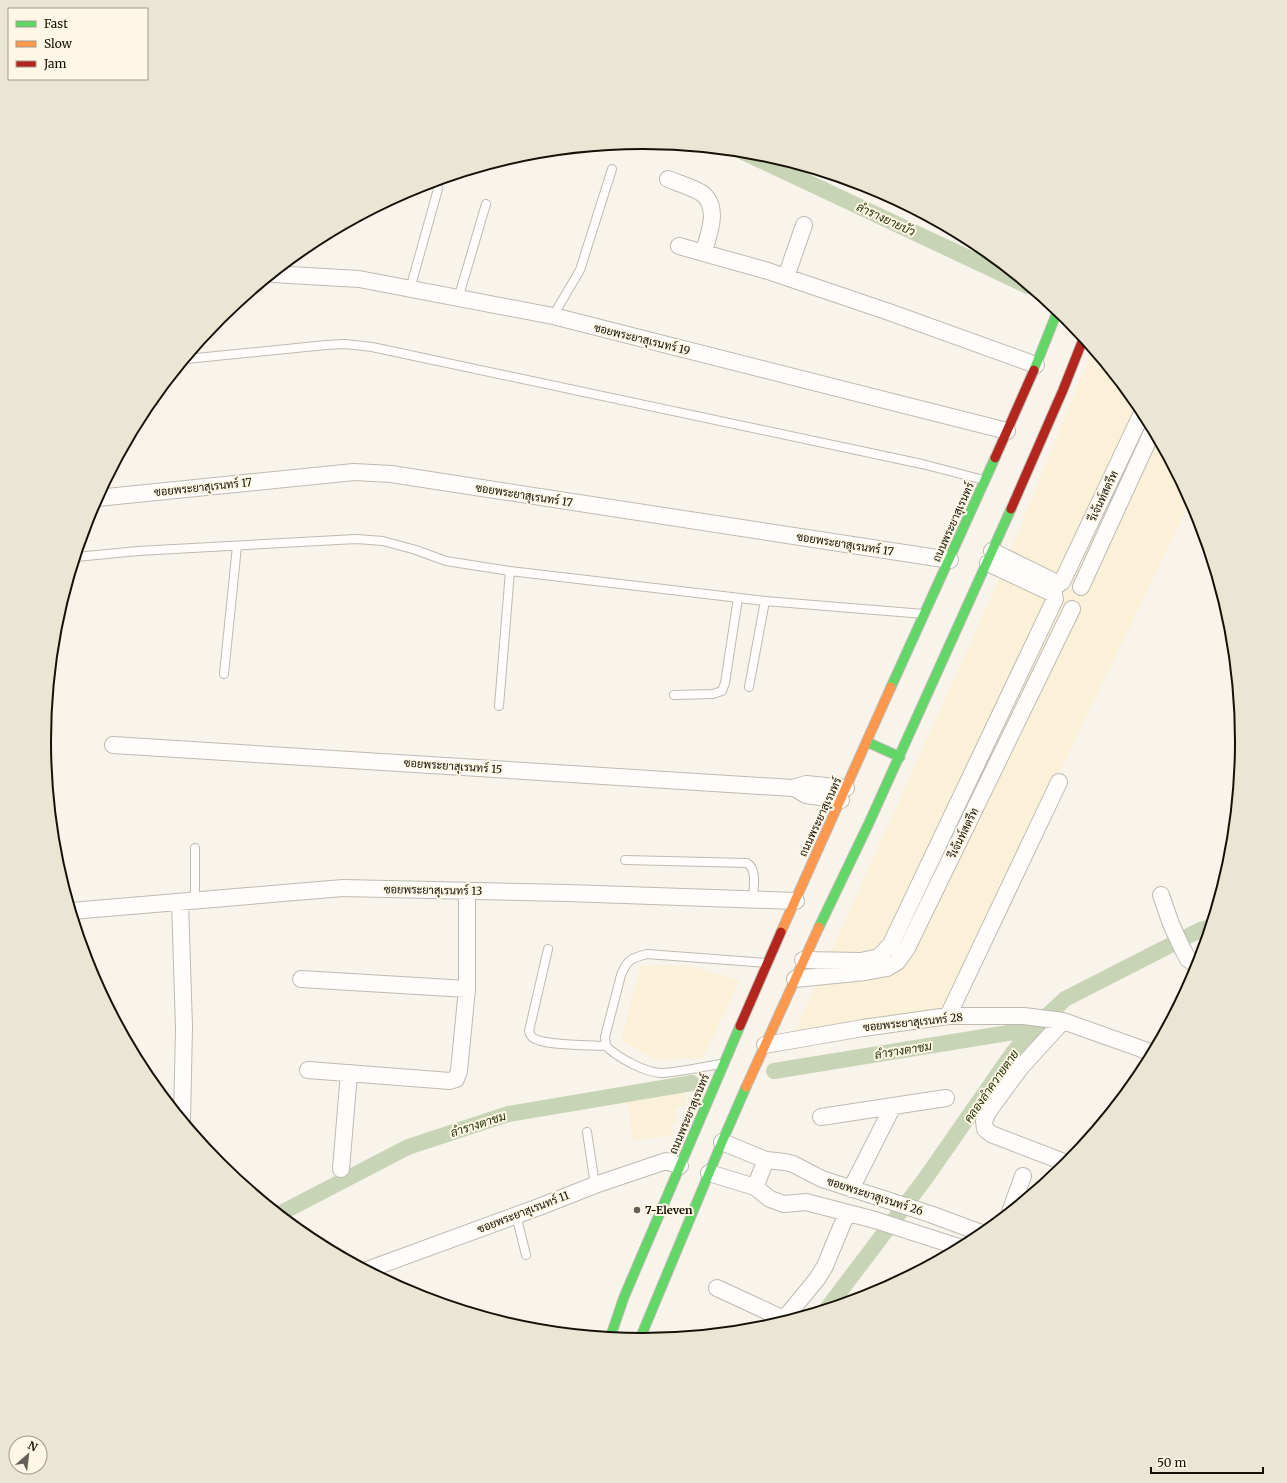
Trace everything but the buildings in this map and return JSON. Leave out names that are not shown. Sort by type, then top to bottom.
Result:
[{"type":"street","points":[[668,179],[701,193],[709,201],[712,213],[711,229],[703,253]]},
{"type":"street","points":[[786,277],[804,225]]},
{"type":"street","points":[[679,246],[786,277],[1036,365]]},
{"type":"street","name":"ซอยพระยาสุเรนทร์ 19","points":[[279,274],[359,279],[553,316],[1007,431]]},
{"type":"street","name":"ถนนพระยาสุเรนทร์","points":[[612,1333],[624,1297],[723,1064],[924,614],[950,560],[1036,365],[1055,317]]},
{"type":"street","points":[[642,1334],[722,1142],[765,1045],[803,960],[900,756],[990,557],[1063,390],[1082,343]]},
{"type":"street","name":"รีเจ้นท์สตรีท","points":[[803,960],[861,961],[879,957],[890,944],[1140,418]]},
{"type":"street","name":"รีเจ้นท์สตรีท","points":[[795,978],[865,972],[887,968],[897,962],[907,948],[1072,608],[1076,607],[1082,600],[1083,591],[1081,587],[1151,435]]},
{"type":"street","name":"ซอยพระยาสุเรนทร์ 17","points":[[104,497],[354,472],[391,474],[950,560]]},
{"type":"street","points":[[990,557],[1058,590]]},
{"type":"street","points":[[1072,608],[1064,608],[1057,603],[1058,590],[1071,580],[1081,587]]},
{"type":"street","points":[[867,742],[900,756]]},
{"type":"street","name":"ซอยพระยาสุเรนทร์ 15","points":[[113,745],[793,788],[806,795],[844,794]]},
{"type":"street","points":[[948,1016],[1059,782]]},
{"type":"street","name":"ซอยพระยาสุเรนทร์ 13","points":[[76,911],[344,888],[568,893],[796,901]]},
{"type":"street","points":[[308,1070],[450,1081],[456,1079],[459,1071],[467,989],[467,891]]},
{"type":"street","points":[[1161,894],[1183,950],[1188,959],[1193,963]]},
{"type":"street","points":[[182,1113],[188,901]]},
{"type":"street","points":[[301,979],[467,989]]},
{"type":"street","name":"ซอยพระยาสุเรนทร์ 28","points":[[765,1045],[862,1028],[948,1016],[1024,1016],[1059,1020],[1148,1051]]},
{"type":"street","points":[[1059,1020],[988,1112],[984,1121],[985,1129],[991,1134],[1061,1161]]},
{"type":"street","points":[[341,1168],[349,1073]]},
{"type":"street","points":[[821,1117],[946,1098]]},
{"type":"street","points":[[852,1189],[894,1106]]},
{"type":"street","name":"ซอยพระยาสุเรนทร์ 26","points":[[722,1142],[766,1160],[793,1164],[822,1179],[930,1214],[977,1231]]},
{"type":"street","points":[[755,1187],[766,1160]]},
{"type":"street","name":"ซอยพระยาสุเรนทร์ 11","points":[[372,1268],[595,1185],[666,1161],[680,1166]]},
{"type":"street","name":"ซอยพระยาสุเรนทร์ 26","points":[[709,1173],[755,1187],[770,1199],[784,1204],[806,1202],[922,1234],[955,1246]]},
{"type":"street","points":[[1013,1205],[1023,1176]]},
{"type":"street","points":[[785,1317],[825,1266],[847,1213]]},
{"type":"street","points":[[717,1288],[777,1319]]},
{"type":"lane","points":[[553,316],[580,270],[612,169]]},
{"type":"lane","points":[[410,289],[438,189]]},
{"type":"lane","points":[[458,299],[486,204]]},
{"type":"lane","points":[[192,358],[326,344],[372,346],[922,464],[984,481]]},
{"type":"lane","points":[[80,557],[138,551],[356,539],[383,541],[416,550],[446,561],[510,571],[765,601],[924,614]]},
{"type":"lane","points":[[224,674],[237,546]]},
{"type":"lane","points":[[499,706],[510,571]]},
{"type":"lane","points":[[674,695],[713,694],[722,691],[725,683],[738,598]]},
{"type":"lane","points":[[749,687],[765,601]]},
{"type":"lane","points":[[188,901],[195,848]]},
{"type":"lane","points":[[625,860],[747,863],[751,866],[754,874],[753,899]]},
{"type":"lane","points":[[548,949],[529,1031],[532,1037],[541,1041],[559,1044],[606,1046]]},
{"type":"lane","points":[[723,1064],[661,1073],[649,1070],[614,1054],[606,1046],[605,1037],[624,966],[632,958],[647,954],[768,963]]},
{"type":"lane","points":[[587,1132],[595,1185]]},
{"type":"lane","points":[[516,1215],[526,1255]]},
{"type":"shaded area","points":[[1091,354],[1114,381],[1157,445],[1188,507],[944,1012],[793,1036],[992,595]]},
{"type":"shaded area","points":[[641,965],[687,965],[740,980],[703,1058],[656,1060],[621,1040]]},
{"type":"shaded area","points":[[685,1092],[687,1105],[675,1107],[677,1123],[672,1123],[674,1135],[633,1141],[627,1100]]},
{"type":"waterway","name":"ลำรางยายบัว","points":[[761,160],[1014,280]]},
{"type":"waterway","name":"คลองลำควายตาย","points":[[831,1304],[925,1179],[1012,1054],[1033,1029],[1065,999],[1200,930],[1206,928]]},
{"type":"waterway","name":"ลำรางตาชม","points":[[774,1071],[1033,1029]]},
{"type":"waterway","name":"ลำรางตาชม","points":[[283,1212],[408,1147],[508,1114],[692,1083]]},
{"type":"traffic: fast","points":[[1034,370],[1055,317]]},
{"type":"traffic: fast","points":[[891,687],[995,458]]},
{"type":"traffic: fast","points":[[819,927],[869,823],[1011,509]]},
{"type":"traffic: fast","points":[[867,742],[900,757]]},
{"type":"traffic: fast","points":[[612,1333],[624,1297],[740,1026]]},
{"type":"traffic: fast","points":[[642,1334],[746,1087]]},
{"type":"traffic: slow","points":[[781,932],[891,687]]},
{"type":"traffic: slow","points":[[746,1087],[819,927]]},
{"type":"traffic: jam","points":[[1011,509],[1063,390],[1082,343]]},
{"type":"traffic: jam","points":[[995,458],[1034,370]]},
{"type":"traffic: jam","points":[[740,1026],[781,932]]},
{"type":"place","name":"7-Eleven","points":[[637,1210]]}]
